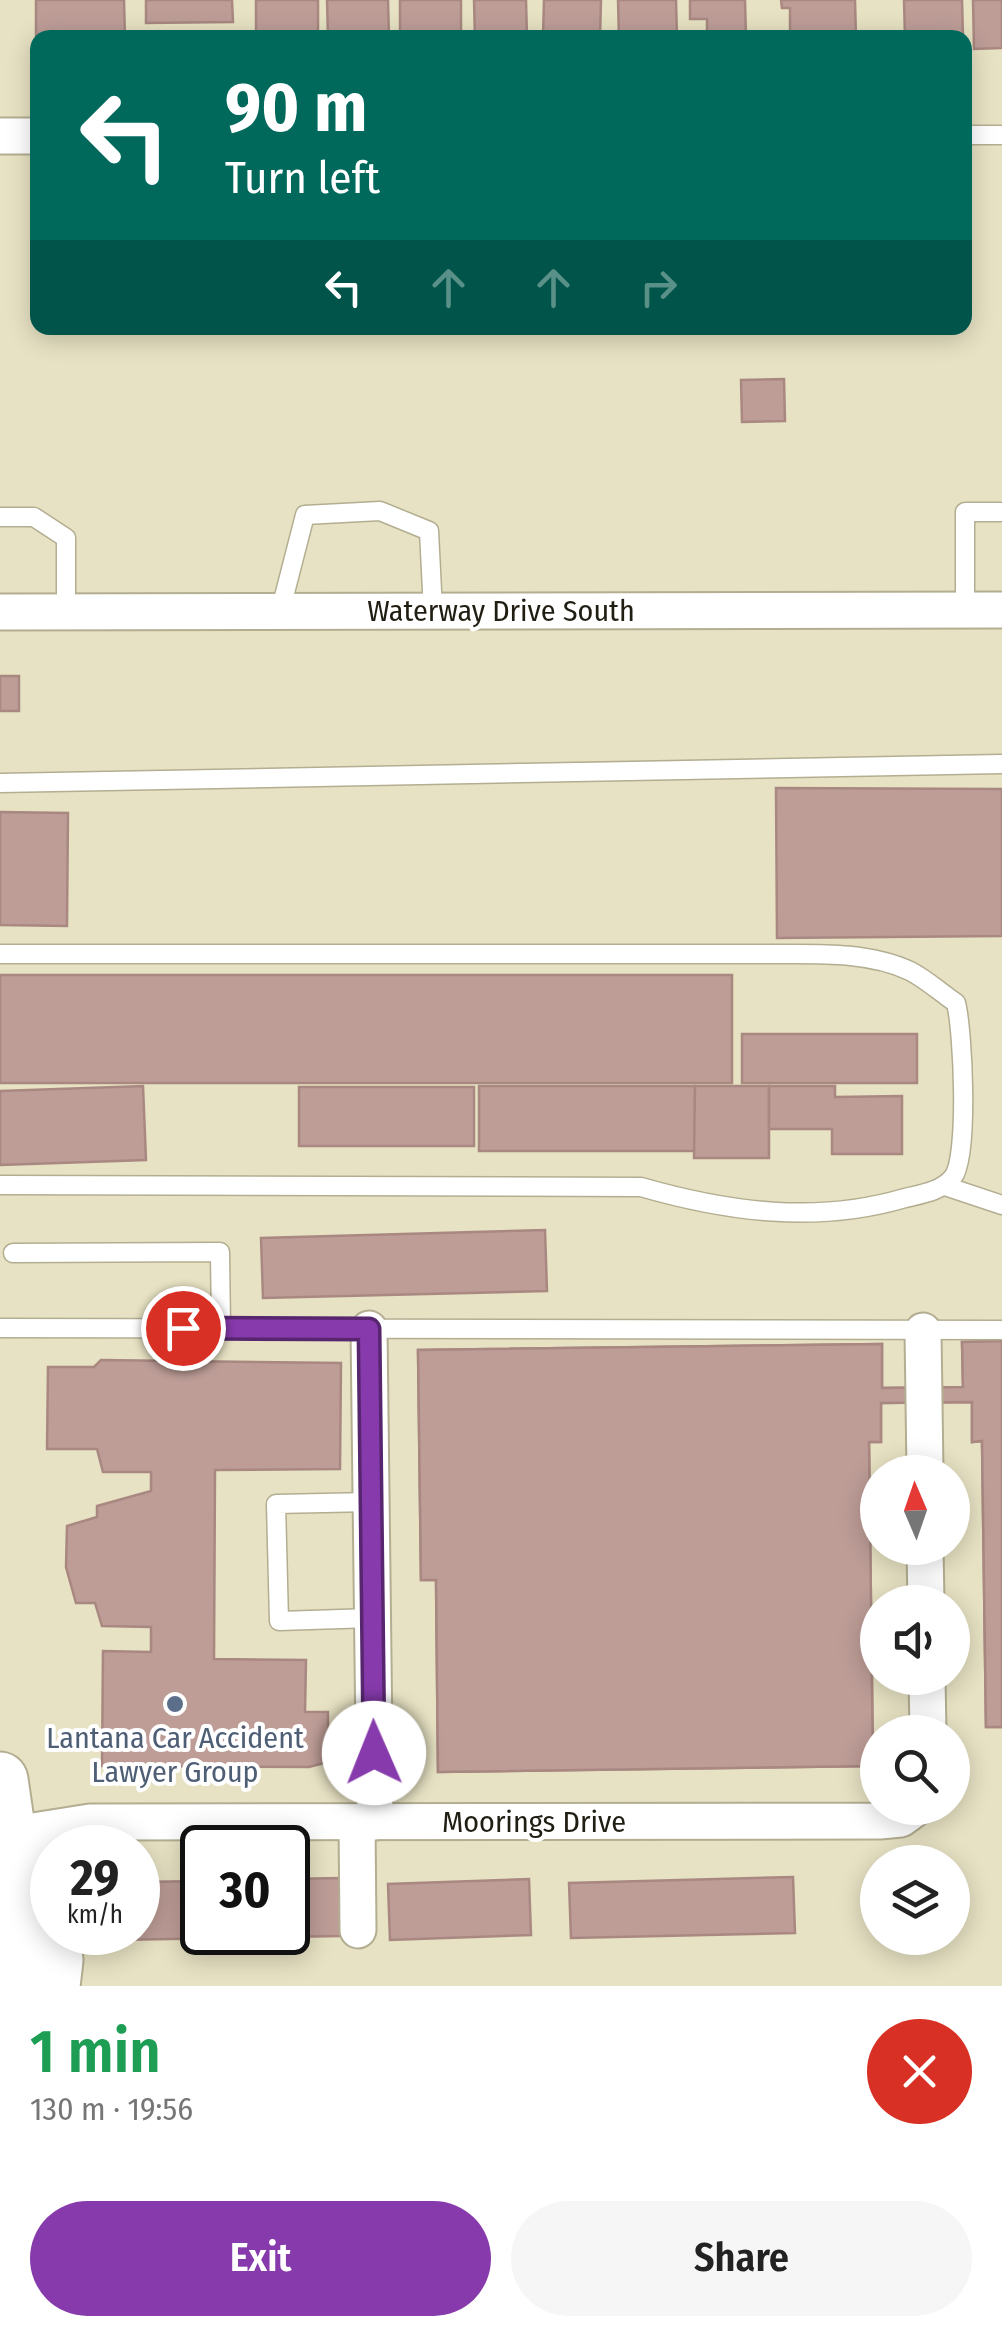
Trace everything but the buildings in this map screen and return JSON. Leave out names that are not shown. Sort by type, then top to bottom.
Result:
[{"type":"main road","points":[[0,1780],[8,1835],[5,1906],[10,1986]]},
{"type":"main road","points":[[8,1835],[39,1870],[55,1960],[52,1986]]},
{"type":"street","points":[[0,136],[30,136]]},
{"type":"street","name":"Waterway Drive South","points":[[0,612],[1002,610]]},
{"type":"street","points":[[358,1930],[366,1822],[372,1618],[369,1329]]},
{"type":"street","points":[[923,1331],[925,1455]]},
{"type":"street","name":"Moorings Drive","points":[[8,1835],[90,1822],[860,1821]]},
{"type":"lane","points":[[972,135],[1002,135]]},
{"type":"lane","points":[[280,612],[305,515],[380,511],[429,531],[434,611]]},
{"type":"lane","points":[[964,610],[965,512],[1002,512]]},
{"type":"lane","points":[[0,517],[34,517],[66,538],[66,612]]},
{"type":"lane","points":[[0,783],[1002,764]]},
{"type":"lane","points":[[0,954],[824,954],[878,961],[911,971],[956,1002],[961,1036],[957,1172],[945,1186],[880,1206],[834,1214],[785,1214],[715,1205],[642,1187],[0,1185]]},
{"type":"lane","points":[[945,1186],[1002,1204]]},
{"type":"lane","points":[[12,1253],[220,1252],[221,1328]]},
{"type":"lane","points":[[0,1328],[1002,1330]]},
{"type":"lane","points":[[371,1502],[276,1504],[278,1621],[372,1618]]},
{"type":"place","name":"Lantana Car Accident Lawyer Group","points":[[175,1704]]},
{"type":"route","points":[[183,1328],[369,1329],[374,1753]]}]
